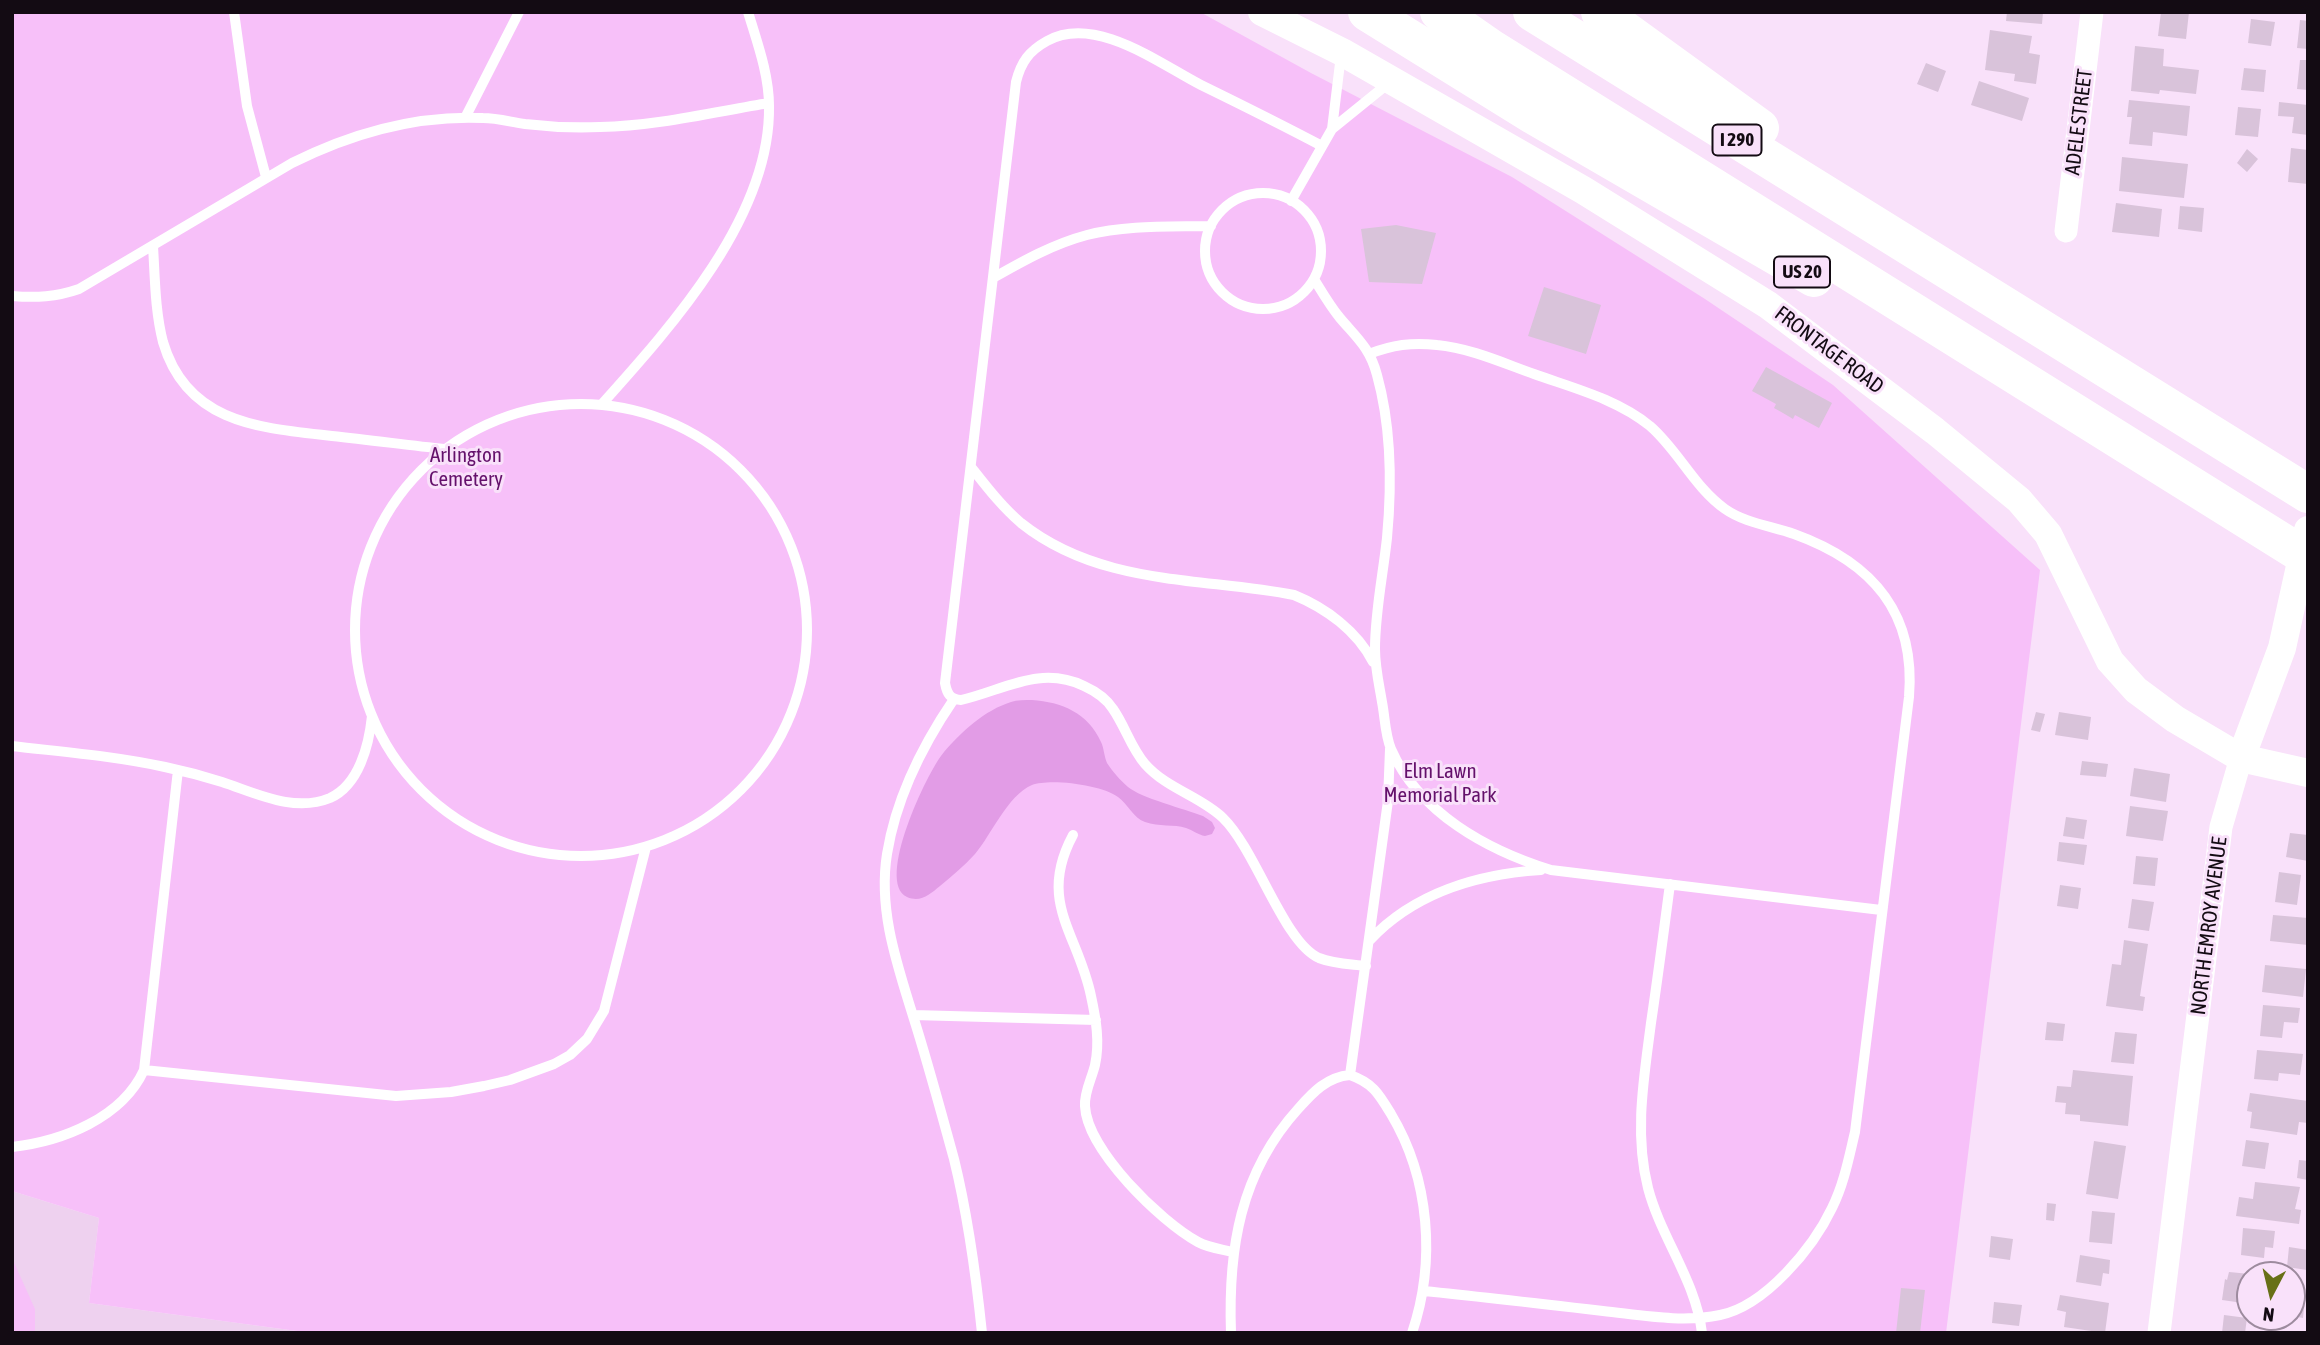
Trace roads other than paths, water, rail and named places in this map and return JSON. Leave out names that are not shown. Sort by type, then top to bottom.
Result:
[{"type":"highway","name":"US 20","points":[[1367,12],[1533,115],[1748,242],[2246,517]]},
{"type":"highway","name":"I 290","points":[[1439,12],[1491,48],[2308,558]]},
{"type":"highway","name":"I 290","points":[[1532,12],[2308,494]]},
{"type":"highway","points":[[1600,12],[1694,78],[1943,266]]},
{"type":"street","name":"FRONTAGE ROAD","points":[[1262,12],[1342,52],[1583,190],[1768,305],[1990,473],[2019,500],[2048,534],[2110,661],[2136,690],[2175,719],[2241,758],[2308,773]]},
{"type":"street","name":"ADELE STREET","points":[[2066,232],[2092,12]]},
{"type":"street","name":"NORTH EMROY AVENUE","points":[[2159,1333],[2221,827],[2241,758],[2282,648],[2308,530]]},
{"type":"lane","points":[[234,12],[247,106],[266,177]]},
{"type":"lane","points":[[465,117],[519,12]]},
{"type":"lane","points":[[602,404],[682,311],[699,287],[739,220],[761,170],[767,147],[769,103],[763,66],[748,12]]},
{"type":"lane","points":[[1322,146],[1116,41],[1085,33],[1052,38],[1027,55],[1016,82],[945,683],[946,691],[954,699],[970,698],[1012,682],[1034,678],[1068,679],[1094,691],[1114,710],[1135,751],[1152,771],[1165,782],[1213,809],[1236,832],[1289,927],[1309,951],[1334,962],[1366,966]]},
{"type":"lane","points":[[1291,201],[1332,128],[1342,52]]},
{"type":"lane","points":[[1332,128],[1392,81]]},
{"type":"lane","points":[[12,296],[42,297],[79,289],[266,177],[322,148],[372,130],[465,117],[494,118],[565,128],[603,127],[640,124],[769,103]]},
{"type":"lane","points":[[1265,194],[1291,201],[1308,215],[1320,240],[1321,254],[1314,279],[1301,295],[1279,307],[1255,309],[1232,300],[1223,293],[1209,273],[1205,250],[1211,226],[1223,209],[1244,197],[1265,194]]},
{"type":"lane","points":[[993,278],[1035,254],[1088,235],[1142,228],[1211,226]]},
{"type":"lane","points":[[153,246],[155,285],[164,343],[184,384],[205,404],[231,418],[252,425],[444,449]]},
{"type":"lane","points":[[1314,279],[1328,302],[1357,335],[1377,373],[1391,466],[1387,538],[1376,636],[1376,667],[1390,746],[1389,791],[1350,1075]]},
{"type":"lane","points":[[1369,354],[1395,345],[1438,345],[1490,358],[1603,399],[1650,426],[1695,481],[1733,514],[1813,541],[1836,552],[1868,576],[1891,604],[1898,618],[1904,633],[1910,670],[1909,697],[1855,1132],[1833,1207],[1810,1245],[1773,1284],[1735,1310],[1700,1318],[1665,1317],[1424,1291]]},
{"type":"lane","points":[[579,402],[602,404],[644,412],[688,431],[724,454],[757,488],[786,531],[804,586],[808,641],[800,692],[782,736],[758,771],[729,801],[691,828],[646,847],[599,855],[549,853],[502,842],[460,821],[425,793],[395,759],[372,716],[358,671],[355,622],[362,574],[377,531],[400,494],[444,449],[505,417],[547,406],[579,402]]},
{"type":"lane","points":[[971,467],[1020,522],[1068,553],[1131,573],[1294,595],[1314,603],[1351,632],[1365,647],[1376,667]]},
{"type":"lane","points":[[954,699],[931,733],[915,764],[894,827],[887,856],[887,912],[893,955],[913,1015],[954,1161],[982,1333]]},
{"type":"lane","points":[[12,746],[115,758],[178,770],[278,801],[305,804],[338,793],[353,776],[367,746],[372,716]]},
{"type":"lane","points":[[1390,746],[1405,775],[1439,813],[1489,846],[1517,860],[1551,870],[1881,910]]},
{"type":"lane","points":[[12,1147],[60,1136],[99,1118],[130,1094],[145,1070],[178,770]]},
{"type":"lane","points":[[1073,835],[1066,847],[1058,875],[1058,893],[1061,913],[1084,968],[1096,1020],[1096,1061],[1085,1104],[1093,1133],[1122,1176],[1182,1231],[1212,1248],[1233,1252]]},
{"type":"lane","points":[[145,1070],[396,1096],[452,1092],[484,1086],[523,1076],[554,1064],[570,1055],[587,1039],[604,1011],[646,847]]},
{"type":"lane","points":[[1370,940],[1384,925],[1427,897],[1485,877],[1551,870]]},
{"type":"lane","points":[[1670,884],[1642,1094],[1641,1140],[1648,1186],[1656,1215],[1693,1295],[1702,1333]]},
{"type":"lane","points":[[913,1015],[1096,1020]]},
{"type":"lane","points":[[1231,1333],[1230,1282],[1233,1252],[1238,1224],[1258,1166],[1274,1138],[1313,1091],[1338,1076],[1350,1075],[1364,1080],[1374,1088],[1395,1122],[1413,1160],[1426,1225],[1427,1266],[1424,1291],[1412,1333]]},
{"type":"park label","name":"Arlington Cemetery","points":[[466,467]]},
{"type":"park label","name":"Elm Lawn Memorial Park","points":[[1440,783]]}]
